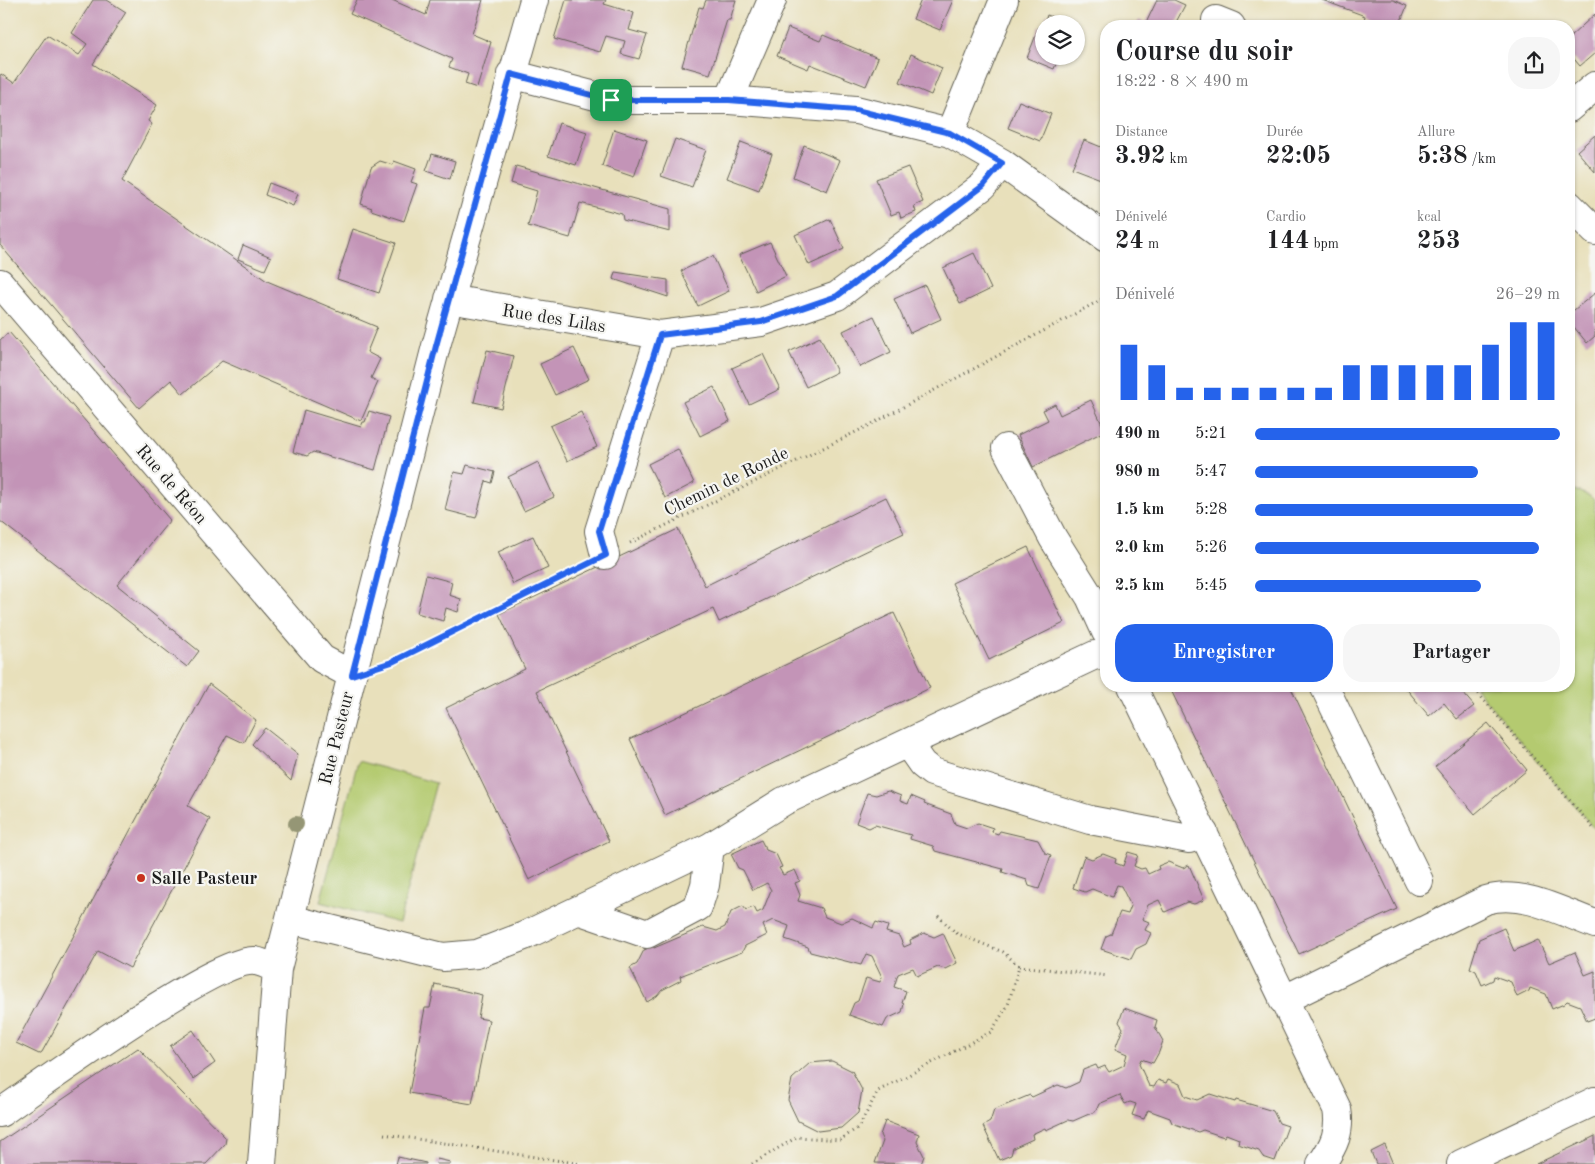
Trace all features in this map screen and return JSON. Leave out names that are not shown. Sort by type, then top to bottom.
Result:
[{"type":"street","name":"Rue Pasteur","points":[[262,1164],[277,969],[449,299],[511,74],[534,0]]},
{"type":"street","points":[[729,100],[772,0]]},
{"type":"street","points":[[950,133],[1004,0]]},
{"type":"street","points":[[511,74],[611,100],[729,100],[856,110],[950,133],[1002,163],[1100,234]]},
{"type":"street","points":[[1575,103],[1595,86]]},
{"type":"street","name":"Rue des Lilas","points":[[449,299],[660,335],[761,322],[837,296],[983,186],[1002,163]]},
{"type":"street","points":[[1575,211],[1595,231]]},
{"type":"street","name":"Rue de Réon","points":[[0,283],[322,660],[352,675]]},
{"type":"street","points":[[606,555],[599,531],[660,335]]},
{"type":"street","points":[[1006,448],[1053,538],[1098,593]]},
{"type":"street","points":[[290,920],[443,957],[477,954],[524,936],[710,847],[784,801],[1095,655],[1100,655]]},
{"type":"street","points":[[1135,692],[1337,1109],[1340,1122],[1334,1145],[1321,1164]]},
{"type":"street","points":[[1327,692],[1419,881]]},
{"type":"street","points":[[908,744],[922,764],[932,772],[1080,818],[1189,839],[1204,833]]},
{"type":"street","points":[[578,910],[648,934],[698,907],[706,885],[710,847]]},
{"type":"street","points":[[1284,1000],[1486,900],[1498,896],[1516,897],[1595,924]]},
{"type":"street","points":[[0,1113],[148,1012],[230,966],[255,961],[277,969]]},
{"type":"street","points":[[1476,1161],[1595,1101]]},
{"type":"path","name":"Chemin de Ronde","points":[[352,675],[392,662],[870,425],[1100,301]]},
{"type":"path","points":[[1477,692],[1595,830]]},
{"type":"path","points":[[937,915],[956,933],[1003,952],[1019,966],[1108,976]]},
{"type":"path","points":[[752,1164],[797,1137],[840,1140],[859,1127],[878,1091],[991,1032],[1008,1005],[1019,966]]},
{"type":"path","points":[[384,1134],[581,1164]]},
{"type":"green space","points":[[1575,490],[1590,496],[1595,501],[1595,830],[1479,692],[1575,692]]},
{"type":"green space","points":[[358,761],[436,783],[399,923],[320,902]]},
{"type":"building","points":[[93,0],[107,0],[126,12],[93,64],[157,105],[148,121],[152,124],[122,181],[267,281],[377,327],[367,352],[380,359],[371,378],[378,382],[361,421],[222,361],[183,394],[171,380],[139,408],[0,245],[0,76],[1,74],[14,83],[47,35],[79,55],[87,44],[72,33]]},
{"type":"building","points":[[357,0],[392,0],[426,15],[430,0],[483,0],[472,34],[491,42],[477,88],[465,84],[468,74],[449,67],[452,59],[350,14]]},
{"type":"building","points":[[566,0],[606,0],[604,4],[634,13],[629,30],[647,35],[639,59],[621,54],[625,41],[606,36],[600,52],[554,39]]},
{"type":"building","points":[[706,0],[736,0],[730,20],[727,20],[710,74],[682,66],[699,7],[703,8]]},
{"type":"building","points":[[921,0],[953,0],[940,30],[913,19]]},
{"type":"building","points":[[1157,0],[1174,0],[1185,5],[1177,20],[1147,20]]},
{"type":"building","points":[[1322,0],[1393,0],[1407,6],[1401,20],[1364,20],[1365,16]]},
{"type":"building","points":[[1595,14],[1595,53],[1580,66],[1575,60],[1575,32]]},
{"type":"building","points":[[788,28],[820,41],[823,35],[878,58],[866,86],[810,64],[808,69],[777,56]]},
{"type":"building","points":[[1035,37],[1035,61],[1027,58]]},
{"type":"building","points":[[911,54],[942,68],[931,95],[900,82]]},
{"type":"building","points":[[1044,65],[1056,65],[1054,69]]},
{"type":"building","points":[[1019,101],[1051,114],[1040,141],[1008,128]]},
{"type":"building","points":[[559,123],[587,132],[576,165],[548,156]]},
{"type":"building","points":[[614,129],[647,140],[634,177],[602,166]]},
{"type":"building","points":[[1595,135],[1595,172],[1577,151]]},
{"type":"building","points":[[675,139],[706,150],[692,187],[661,176]]},
{"type":"building","points":[[1084,140],[1100,147],[1100,179],[1072,168]]},
{"type":"building","points":[[741,142],[772,154],[759,190],[727,178]]},
{"type":"building","points":[[804,145],[840,160],[827,191],[793,177]]},
{"type":"building","points":[[432,154],[455,161],[450,179],[426,171]]},
{"type":"building","points":[[380,161],[393,165],[394,161],[416,169],[411,182],[417,184],[404,221],[371,210],[372,208],[361,204],[371,167]]},
{"type":"building","points":[[516,166],[670,209],[670,232],[623,220],[622,214],[580,203],[570,238],[528,226],[537,191],[511,183]]},
{"type":"building","points":[[908,167],[923,202],[914,206],[916,212],[901,218],[899,212],[891,215],[876,179]]},
{"type":"building","points":[[269,183],[298,194],[293,206],[265,195]]},
{"type":"building","points":[[830,219],[844,249],[809,265],[795,235]]},
{"type":"building","points":[[353,229],[396,243],[379,293],[337,279]]},
{"type":"building","points":[[770,242],[786,276],[756,291],[739,255]]},
{"type":"building","points":[[243,245],[271,257],[265,270],[238,259]]},
{"type":"building","points":[[974,253],[991,289],[960,304],[943,268]]},
{"type":"building","points":[[713,256],[729,291],[698,306],[681,271]]},
{"type":"building","points":[[615,272],[668,280],[668,297],[613,279]]},
{"type":"building","points":[[925,285],[941,319],[910,333],[894,299]]},
{"type":"building","points":[[1595,293],[1595,336],[1587,343],[1575,328],[1575,309]]},
{"type":"building","points":[[874,316],[891,352],[860,367],[843,331]]},
{"type":"building","points":[[9,332],[170,520],[117,585],[199,651],[187,667],[0,521],[0,340]]},
{"type":"building","points":[[820,337],[837,372],[806,387],[789,352]]},
{"type":"building","points":[[574,348],[589,379],[555,395],[540,364]]},
{"type":"building","points":[[487,350],[514,356],[501,408],[474,402]]},
{"type":"building","points":[[763,354],[780,389],[749,404],[732,368]]},
{"type":"building","points":[[714,387],[730,421],[700,436],[683,402]]},
{"type":"building","points":[[1091,400],[1100,420],[1100,434],[1033,467],[1018,435],[1048,420],[1043,410],[1055,404],[1060,415]]},
{"type":"building","points":[[304,410],[361,427],[369,411],[389,417],[375,470],[313,452],[307,456],[293,452]]},
{"type":"building","points":[[581,412],[597,447],[567,461],[550,426]]},
{"type":"building","points":[[678,449],[694,483],[665,498],[648,464]]},
{"type":"building","points":[[538,462],[554,497],[524,511],[508,477]]},
{"type":"building","points":[[467,465],[495,472],[492,483],[486,481],[476,518],[445,510],[454,472],[464,474]]},
{"type":"building","points":[[886,497],[904,533],[719,622],[713,609],[537,691],[609,841],[529,880],[446,708],[525,669],[499,614],[678,529],[705,586]]},
{"type":"building","points":[[533,536],[548,568],[513,584],[498,552]]},
{"type":"building","points":[[1028,547],[1064,623],[989,660],[952,583]]},
{"type":"building","points":[[426,575],[452,582],[449,595],[461,599],[458,612],[446,608],[443,621],[417,613]]},
{"type":"building","points":[[894,613],[930,688],[665,815],[630,739]]},
{"type":"building","name":"Salle Pasteur","points":[[209,684],[256,720],[244,743],[227,735],[188,806],[210,819],[130,968],[98,951],[42,1052],[39,1054],[16,1043]]},
{"type":"building","points":[[1172,692],[1293,692],[1397,909],[1299,954]]},
{"type":"building","points":[[1409,692],[1462,692],[1474,706],[1457,719],[1444,703],[1429,716]]},
{"type":"building","points":[[1488,723],[1527,770],[1475,814],[1435,767]]},
{"type":"building","points":[[265,728],[298,754],[291,781],[252,744]]},
{"type":"building","points":[[888,791],[901,796],[900,801],[908,804],[911,796],[925,802],[924,804],[951,814],[955,824],[967,828],[978,823],[993,828],[992,832],[998,834],[1000,831],[1038,840],[1045,853],[1051,855],[1039,889],[1029,886],[1027,880],[1002,872],[1003,869],[935,851],[933,846],[910,839],[911,835],[875,825],[869,828],[856,823],[867,793],[876,795]]},
{"type":"building","points":[[761,840],[766,850],[776,854],[782,867],[779,868],[783,875],[795,870],[800,881],[795,883],[800,895],[798,901],[821,908],[825,917],[841,923],[852,918],[873,928],[876,922],[888,926],[886,932],[899,936],[904,947],[911,944],[910,940],[924,933],[934,937],[943,933],[957,963],[945,969],[938,967],[917,976],[913,968],[898,974],[894,987],[906,991],[902,1003],[904,1004],[902,1012],[887,1019],[883,1027],[849,1015],[854,1003],[858,1001],[866,978],[880,982],[882,977],[872,956],[866,954],[861,965],[810,952],[808,947],[785,939],[789,926],[773,920],[763,925],[767,935],[745,946],[742,952],[680,976],[681,980],[662,990],[657,996],[647,1002],[630,968],[637,964],[644,950],[653,946],[654,948],[703,927],[717,931],[725,927],[731,912],[743,906],[746,910],[754,907],[757,913],[763,910],[771,890],[767,883],[753,890],[743,870],[738,868],[731,854]]},
{"type":"building","points":[[1128,852],[1138,855],[1134,866],[1141,869],[1145,868],[1148,874],[1159,869],[1158,866],[1168,862],[1183,868],[1189,865],[1204,900],[1194,904],[1187,902],[1165,912],[1159,900],[1148,905],[1142,919],[1149,922],[1145,930],[1151,933],[1146,944],[1136,949],[1131,959],[1101,949],[1106,936],[1111,934],[1120,912],[1128,914],[1131,906],[1121,886],[1117,885],[1112,897],[1092,889],[1085,892],[1073,888],[1084,856],[1092,859],[1103,854],[1116,859],[1115,863],[1123,866]]},
{"type":"building","points":[[1504,928],[1514,951],[1538,940],[1549,963],[1575,952],[1585,975],[1595,971],[1595,1018],[1587,1021],[1580,1006],[1567,1001],[1552,1009],[1546,994],[1530,988],[1529,991],[1517,997],[1511,982],[1494,976],[1493,980],[1482,985],[1476,971],[1470,968],[1479,939]]},
{"type":"building","points":[[435,984],[482,995],[478,1018],[489,1020],[472,1104],[409,1093],[425,1008],[430,1008]]},
{"type":"building","points":[[1124,1008],[1157,1020],[1155,1027],[1163,1041],[1159,1052],[1153,1063],[1141,1059],[1139,1064],[1149,1086],[1154,1087],[1158,1080],[1166,1083],[1168,1079],[1180,1084],[1185,1096],[1197,1100],[1210,1094],[1273,1111],[1279,1123],[1288,1126],[1275,1161],[1263,1157],[1259,1151],[1238,1144],[1239,1139],[1226,1134],[1224,1137],[1203,1130],[1198,1132],[1172,1123],[1170,1118],[1148,1110],[1144,1119],[1132,1115],[1136,1104],[1130,1102],[1125,1104],[1120,1095],[1099,1104],[1096,1111],[1073,1121],[1068,1120],[1032,1134],[1033,1139],[1013,1148],[1011,1155],[999,1160],[983,1126],[990,1122],[994,1110],[1030,1095],[1032,1097],[1058,1085],[1066,1088],[1079,1082],[1083,1070],[1096,1065],[1098,1069],[1105,1066],[1109,1072],[1124,1065],[1127,1054],[1115,1049],[1123,1028],[1119,1022]]},
{"type":"building","points":[[193,1030],[215,1063],[193,1079],[170,1046]]},
{"type":"building","points":[[138,1048],[226,1138],[225,1144],[206,1164],[0,1164],[0,1142]]},
{"type":"building","points":[[832,1061],[852,1071],[862,1090],[858,1113],[841,1128],[818,1131],[798,1121],[788,1100],[792,1079],[810,1063]]},
{"type":"building","points":[[885,1121],[919,1134],[917,1142],[924,1156],[921,1164],[875,1163],[883,1141],[880,1135]]},
{"type":"building","points":[[1595,1136],[1595,1164],[1536,1164],[1587,1140]]},
{"type":"building","points":[[1385,1145],[1393,1164],[1376,1164],[1371,1152]]},
{"type":"building","points":[[398,1157],[426,1163],[426,1164],[396,1164]]},
{"type":"building","points":[[437,1159],[450,1162],[450,1164],[436,1164]]},
{"type":"place","name":"Salle Pasteur","points":[[141,878]]},
{"type":"route","points":[[511,74],[611,100],[729,100],[856,110],[950,133],[1002,163],[983,186],[837,296],[761,322],[660,335],[599,531],[606,555],[392,662],[352,675],[436,346],[511,74]]}]
